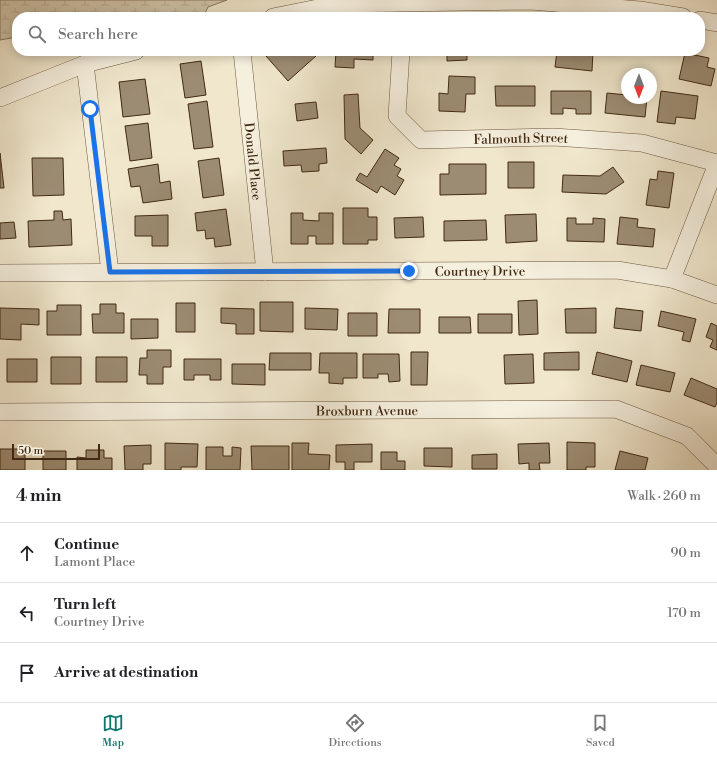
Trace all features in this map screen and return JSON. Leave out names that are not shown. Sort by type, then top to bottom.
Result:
[{"type":"street","points":[[298,12],[338,4],[404,10],[532,1],[652,12]]},
{"type":"street","points":[[705,21],[717,23]]},
{"type":"street","points":[[0,98],[85,64],[116,56]]},
{"type":"street","name":"Donald Place","points":[[243,56],[265,272]]},
{"type":"street","name":"Falmouth Street","points":[[401,56],[397,116],[421,140],[554,137],[642,143],[717,163]]},
{"type":"street","points":[[85,64],[110,272]]},
{"type":"street","points":[[672,280],[717,163]]},
{"type":"street","name":"Courtney Drive","points":[[0,273],[617,270],[672,280],[717,294]]},
{"type":"street","name":"Broxburn Avenue","points":[[0,412],[616,410],[687,436],[717,466]]},
{"type":"green space","points":[[0,0],[227,0],[208,7],[206,12],[12,12],[12,38],[0,40]]},
{"type":"building","points":[[266,56],[316,56],[288,81]]},
{"type":"building","points":[[336,56],[373,56],[373,60],[354,59],[354,68],[335,67]]},
{"type":"building","points":[[447,56],[467,56],[467,60],[447,61]]},
{"type":"building","points":[[556,56],[593,56],[592,71],[555,67]]},
{"type":"building","points":[[684,56],[699,56],[709,58],[707,67],[715,69],[711,86],[679,79]]},
{"type":"building","points":[[201,61],[206,95],[185,98],[180,64]]},
{"type":"building","points":[[449,76],[475,77],[475,94],[466,94],[465,112],[439,111],[439,93],[448,94]]},
{"type":"building","points":[[145,79],[150,114],[123,117],[119,82]]},
{"type":"building","points":[[495,86],[535,86],[535,106],[496,106]]},
{"type":"building","points":[[551,91],[591,91],[591,114],[576,114],[576,109],[563,108],[563,114],[551,114]]},
{"type":"building","points":[[661,91],[698,96],[695,119],[676,117],[675,124],[657,122]]},
{"type":"building","points":[[607,93],[621,94],[621,104],[646,104],[645,117],[605,113]]},
{"type":"building","points":[[358,94],[360,128],[373,140],[361,154],[345,139],[344,95]]},
{"type":"building","points":[[207,101],[213,147],[194,149],[188,104]]},
{"type":"building","points":[[316,102],[318,118],[297,121],[295,104]]},
{"type":"building","points":[[148,123],[152,158],[130,161],[125,126]]},
{"type":"building","points":[[326,148],[327,163],[319,164],[319,171],[302,172],[301,165],[284,166],[283,151]]},
{"type":"building","points":[[385,149],[399,158],[394,165],[401,169],[397,176],[404,180],[395,195],[381,186],[377,193],[356,180],[360,173],[367,177]]},
{"type":"building","points":[[0,153],[4,188],[0,188]]},
{"type":"building","points":[[32,158],[63,158],[64,195],[33,196]]},
{"type":"building","points":[[219,158],[224,195],[203,198],[198,161]]},
{"type":"building","points":[[508,162],[534,162],[534,188],[508,188]]},
{"type":"building","points":[[158,164],[160,183],[170,181],[172,199],[143,203],[140,186],[131,187],[128,169]]},
{"type":"building","points":[[449,164],[486,164],[486,194],[440,195],[440,174],[449,174]]},
{"type":"building","points":[[613,167],[624,182],[606,194],[562,192],[563,175],[600,176]]},
{"type":"building","points":[[658,171],[674,173],[669,208],[646,205],[650,179],[657,180]]},
{"type":"building","points":[[343,208],[368,208],[368,217],[377,217],[377,240],[368,240],[368,244],[343,244]]},
{"type":"building","points":[[226,209],[231,245],[215,247],[214,238],[206,239],[205,230],[197,231],[195,213]]},
{"type":"building","points":[[54,211],[62,211],[63,220],[71,219],[72,245],[29,247],[28,221],[54,220]]},
{"type":"building","points":[[291,213],[303,213],[303,220],[319,221],[319,213],[333,213],[333,244],[316,244],[316,236],[308,236],[308,244],[291,244]]},
{"type":"building","points":[[536,214],[537,241],[506,243],[505,215]]},
{"type":"building","points":[[168,215],[168,246],[152,246],[152,236],[135,236],[135,216]]},
{"type":"building","points":[[423,217],[424,237],[395,238],[394,218]]},
{"type":"building","points":[[620,217],[638,219],[637,227],[655,229],[653,247],[617,244]]},
{"type":"building","points":[[567,218],[576,218],[576,224],[593,224],[593,218],[605,219],[604,242],[567,241]]},
{"type":"building","points":[[486,220],[487,240],[444,241],[444,221]]},
{"type":"building","points":[[14,222],[16,238],[0,239],[0,223]]},
{"type":"building","points":[[537,300],[538,334],[519,335],[518,301]]},
{"type":"building","points":[[260,302],[293,302],[293,332],[260,331]]},
{"type":"building","points":[[176,303],[195,303],[195,332],[176,332]]},
{"type":"building","points":[[100,304],[116,304],[116,313],[124,313],[124,333],[93,333],[92,314],[100,314]]},
{"type":"building","points":[[57,305],[81,305],[81,335],[47,335],[47,311],[57,311]]},
{"type":"building","points":[[0,308],[39,309],[39,325],[21,324],[21,340],[0,339]]},
{"type":"building","points":[[221,308],[254,309],[254,334],[236,334],[236,324],[221,323]]},
{"type":"building","points":[[305,308],[338,309],[337,330],[305,329]]},
{"type":"building","points":[[596,308],[596,333],[566,333],[565,309]]},
{"type":"building","points":[[616,308],[643,311],[641,331],[614,328]]},
{"type":"building","points":[[389,309],[420,309],[420,333],[388,333]]},
{"type":"building","points":[[661,311],[696,319],[690,342],[682,340],[684,332],[658,326]]},
{"type":"building","points":[[348,313],[377,313],[377,336],[348,336]]},
{"type":"building","points":[[478,314],[512,314],[512,333],[478,333]]},
{"type":"building","points":[[439,317],[470,317],[471,333],[439,333]]},
{"type":"building","points":[[131,319],[158,319],[158,338],[131,339]]},
{"type":"building","points":[[711,323],[717,326],[717,350],[710,347],[713,340],[706,337]]},
{"type":"building","points":[[147,350],[171,350],[171,367],[163,367],[163,384],[147,384],[147,375],[139,375],[140,358],[147,358]]},
{"type":"building","points":[[411,352],[428,352],[427,385],[411,385]]},
{"type":"building","points":[[579,352],[579,370],[544,370],[544,353]]},
{"type":"building","points":[[597,352],[632,361],[627,382],[592,374]]},
{"type":"building","points":[[270,353],[311,353],[311,370],[269,370]]},
{"type":"building","points":[[320,353],[357,353],[357,378],[343,378],[343,384],[329,383],[329,373],[319,373]]},
{"type":"building","points":[[363,354],[399,354],[400,381],[389,382],[388,374],[378,374],[378,378],[363,378]]},
{"type":"building","points":[[533,354],[534,383],[505,384],[504,355]]},
{"type":"building","points":[[51,357],[81,357],[81,384],[51,384]]},
{"type":"building","points":[[96,357],[127,357],[127,382],[96,382]]},
{"type":"building","points":[[7,359],[37,359],[37,382],[7,382]]},
{"type":"building","points":[[184,359],[221,359],[221,380],[210,380],[210,375],[194,375],[194,380],[184,380]]},
{"type":"building","points":[[232,364],[265,364],[265,385],[232,384]]},
{"type":"building","points":[[641,365],[675,373],[670,392],[636,385]]},
{"type":"building","points":[[691,378],[717,389],[717,403],[715,407],[684,395]]},
{"type":"building","points":[[567,442],[595,443],[595,467],[586,467],[586,470],[567,470]]},
{"type":"building","points":[[165,443],[198,444],[197,467],[181,467],[181,470],[165,470]]},
{"type":"building","points":[[292,443],[309,443],[308,454],[330,455],[329,470],[292,470]]},
{"type":"building","points":[[549,443],[550,463],[539,463],[540,470],[529,470],[529,463],[519,464],[518,444]]},
{"type":"building","points":[[372,444],[372,462],[354,462],[354,470],[345,470],[345,462],[336,462],[336,445]]},
{"type":"building","points":[[151,445],[151,464],[143,464],[143,470],[125,470],[124,446]]},
{"type":"building","points":[[251,446],[289,446],[289,470],[252,470]]},
{"type":"building","points":[[206,447],[223,447],[223,456],[232,456],[232,447],[241,448],[240,470],[206,470]]},
{"type":"building","points":[[424,448],[452,448],[452,467],[424,466]]},
{"type":"building","points":[[0,449],[25,449],[25,470],[0,470]]},
{"type":"building","points":[[86,450],[104,450],[104,458],[112,458],[112,470],[77,470],[77,457],[86,458]]},
{"type":"building","points":[[43,451],[66,451],[66,470],[43,470]]},
{"type":"building","points":[[620,451],[648,458],[645,470],[615,470]]},
{"type":"building","points":[[381,452],[397,452],[397,461],[405,461],[405,470],[381,470]]},
{"type":"building","points":[[497,454],[497,469],[472,469],[472,455]]},
{"type":"route","points":[[90,109],[110,272],[409,271]]}]
